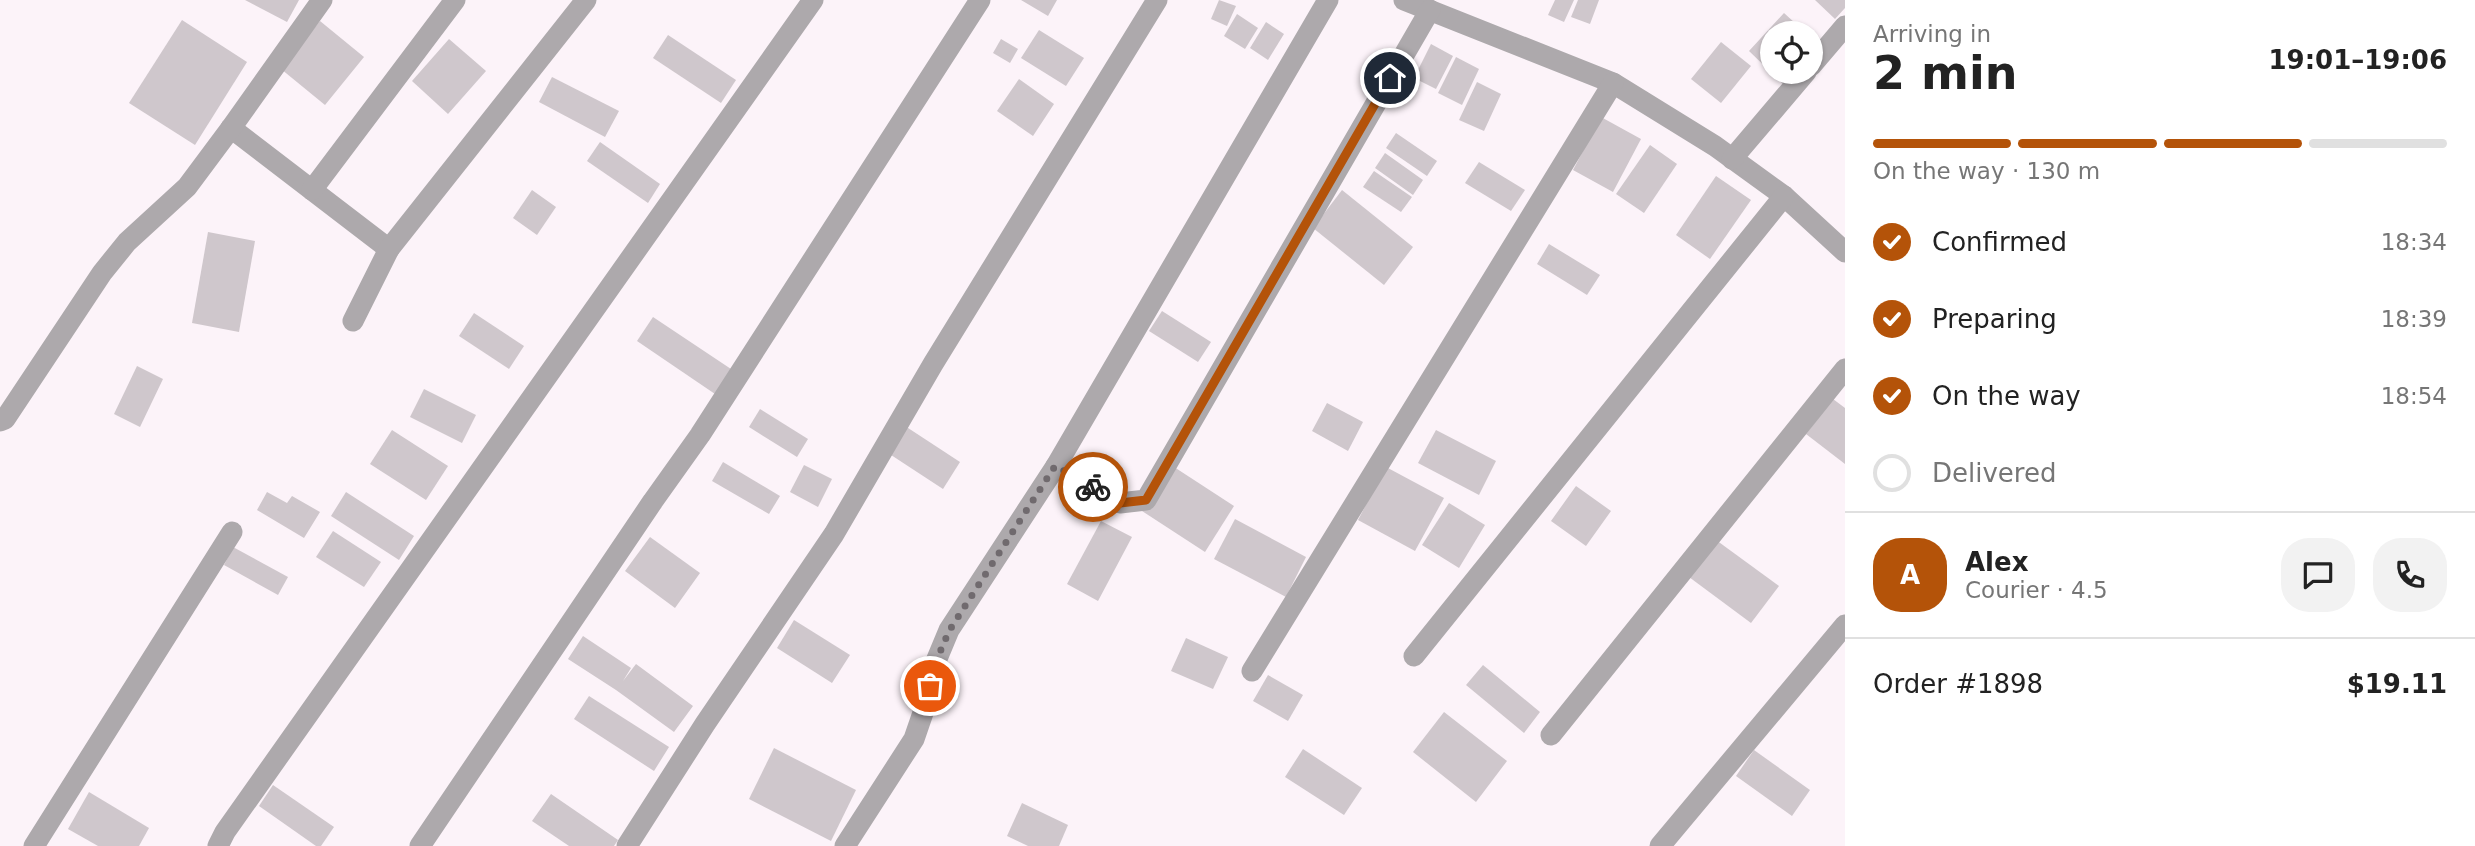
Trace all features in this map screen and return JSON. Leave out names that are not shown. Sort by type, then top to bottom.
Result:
[{"type":"street","points":[[0,421],[5,419],[102,273],[127,242],[187,187],[322,0]]},
{"type":"street","points":[[312,190],[455,0]]},
{"type":"street","points":[[354,321],[389,249],[586,0]]},
{"type":"street","points":[[218,846],[342,665],[813,0]]},
{"type":"street","points":[[420,846],[700,435],[980,0]]},
{"type":"street","points":[[627,846],[705,724],[834,534],[933,364],[1157,0]]},
{"type":"street","points":[[845,846],[914,738],[925,707],[934,666],[949,631],[1055,466],[1328,0]]},
{"type":"street","points":[[1404,0],[1614,83],[1784,196],[1845,252]]},
{"type":"street","points":[[1055,466],[1120,503],[1146,500],[1430,10]]},
{"type":"street","points":[[1823,52],[1845,26]]},
{"type":"street","points":[[1252,671],[1614,83]]},
{"type":"street","points":[[1732,159],[1796,84]]},
{"type":"street","points":[[231,128],[389,249]]},
{"type":"street","points":[[1414,656],[1784,196]]},
{"type":"street","points":[[1551,735],[1845,369]]},
{"type":"street","points":[[34,846],[232,532]]},
{"type":"street","points":[[1660,846],[1845,625]]},
{"type":"building","points":[[245,0],[299,0],[287,22]]},
{"type":"building","points":[[1021,0],[1057,0],[1048,16]]},
{"type":"building","points":[[1219,0],[1236,6],[1227,26],[1211,19]]},
{"type":"building","points":[[1555,0],[1574,0],[1564,22],[1548,15]]},
{"type":"building","points":[[1578,0],[1599,0],[1590,24],[1571,17]]},
{"type":"building","points":[[1815,0],[1845,0],[1845,8],[1835,19]]},
{"type":"building","points":[[1784,13],[1793,21],[1777,21]]},
{"type":"building","points":[[1237,14],[1258,28],[1245,49],[1224,36]]},
{"type":"building","points":[[182,20],[247,62],[195,145],[129,103]]},
{"type":"building","points":[[320,21],[364,57],[325,105],[281,69]]},
{"type":"building","points":[[1266,22],[1284,34],[1268,60],[1250,48]]},
{"type":"building","points":[[1039,30],[1084,58],[1066,86],[1021,58]]},
{"type":"building","points":[[668,35],[736,80],[721,103],[653,58]]},
{"type":"building","points":[[449,39],[486,71],[448,114],[412,81]]},
{"type":"building","points":[[1001,39],[1018,49],[1010,63],[993,53]]},
{"type":"building","points":[[1760,39],[1760,62],[1749,51]]},
{"type":"building","points":[[1721,42],[1751,66],[1721,103],[1691,79]]},
{"type":"building","points":[[1431,44],[1453,56],[1436,89],[1414,78]]},
{"type":"building","points":[[1456,57],[1479,69],[1462,105],[1438,93]]},
{"type":"building","points":[[552,77],[619,111],[605,137],[539,102]]},
{"type":"building","points":[[1019,79],[1054,104],[1033,136],[997,111]]},
{"type":"building","points":[[1477,82],[1501,94],[1484,131],[1459,120]]},
{"type":"building","points":[[1601,117],[1641,139],[1613,192],[1573,170]]},
{"type":"building","points":[[1396,133],[1437,161],[1427,176],[1386,148]]},
{"type":"building","points":[[600,142],[660,184],[648,203],[587,161]]},
{"type":"building","points":[[1650,145],[1677,164],[1644,213],[1616,194]]},
{"type":"building","points":[[1385,153],[1423,180],[1413,195],[1375,168]]},
{"type":"building","points":[[1479,162],[1525,190],[1511,211],[1465,183]]},
{"type":"building","points":[[1374,171],[1412,197],[1401,212],[1363,187]]},
{"type":"building","points":[[1716,176],[1751,200],[1710,259],[1676,235]]},
{"type":"building","points":[[532,190],[556,207],[537,235],[513,218]]},
{"type":"building","points":[[1342,190],[1413,247],[1384,285],[1313,228]]},
{"type":"building","points":[[208,232],[255,241],[239,332],[192,323]]},
{"type":"building","points":[[1549,244],[1600,275],[1587,295],[1537,264]]},
{"type":"building","points":[[1162,311],[1211,342],[1198,362],[1149,331]]},
{"type":"building","points":[[474,313],[524,346],[509,369],[459,336]]},
{"type":"building","points":[[653,317],[731,369],[715,394],[637,341]]},
{"type":"building","points":[[137,366],[163,379],[140,427],[114,414]]},
{"type":"building","points":[[424,389],[476,415],[462,443],[410,417]]},
{"type":"building","points":[[1833,399],[1845,408],[1845,464],[1806,434]]},
{"type":"building","points":[[1327,403],[1363,422],[1348,451],[1312,431]]},
{"type":"building","points":[[760,409],[808,439],[797,457],[749,427]]},
{"type":"building","points":[[905,426],[960,462],[943,489],[888,453]]},
{"type":"building","points":[[392,430],[448,466],[426,500],[370,464]]},
{"type":"building","points":[[1436,430],[1496,461],[1479,495],[1418,463]]},
{"type":"building","points":[[723,462],[780,496],[769,514],[712,481]]},
{"type":"building","points":[[804,465],[832,479],[818,507],[790,492]]},
{"type":"building","points":[[1171,465],[1234,506],[1205,552],[1142,511]]},
{"type":"building","points":[[1386,467],[1444,498],[1415,551],[1358,520]]},
{"type":"building","points":[[1576,486],[1611,511],[1586,546],[1551,521]]},
{"type":"building","points":[[267,492],[287,503],[292,496],[320,512],[304,538],[257,510]]},
{"type":"building","points":[[346,492],[414,536],[399,560],[331,516]]},
{"type":"building","points":[[1449,503],[1485,525],[1459,568],[1422,545]]},
{"type":"building","points":[[1235,519],[1306,557],[1286,597],[1214,559]]},
{"type":"building","points":[[1101,521],[1132,537],[1098,601],[1067,584]]},
{"type":"building","points":[[333,531],[381,562],[364,587],[316,557]]},
{"type":"building","points":[[650,537],[700,573],[675,608],[625,571]]},
{"type":"building","points":[[1716,540],[1779,586],[1751,623],[1689,577]]},
{"type":"building","points":[[233,547],[288,577],[278,595],[224,565]]},
{"type":"building","points":[[794,620],[850,655],[832,683],[777,648]]},
{"type":"building","points":[[583,636],[631,668],[623,681],[636,664],[693,706],[674,732],[568,659]]},
{"type":"building","points":[[1186,638],[1228,657],[1213,689],[1171,671]]},
{"type":"building","points":[[1483,665],[1540,712],[1524,733],[1466,685]]},
{"type":"building","points":[[1268,675],[1303,695],[1288,721],[1253,701]]},
{"type":"building","points":[[589,696],[669,747],[654,771],[574,719]]},
{"type":"building","points":[[1444,712],[1507,761],[1476,802],[1413,752]]},
{"type":"building","points":[[774,748],[856,790],[831,841],[749,799]]},
{"type":"building","points":[[1303,749],[1362,788],[1344,815],[1285,777]]},
{"type":"building","points":[[1754,750],[1810,790],[1792,816],[1736,776]]},
{"type":"building","points":[[273,785],[334,827],[321,846],[316,846],[259,806]]},
{"type":"building","points":[[89,792],[149,828],[139,846],[98,846],[68,829]]},
{"type":"building","points":[[551,794],[618,840],[614,846],[569,846],[532,821]]},
{"type":"building","points":[[1022,803],[1068,825],[1059,846],[1028,846],[1007,836]]},
{"type":"way so far","points":[[930,686],[934,666],[949,631],[1055,466],[1093,487]]},
{"type":"route","points":[[1093,487],[1120,503],[1146,500],[1390,78]]}]
